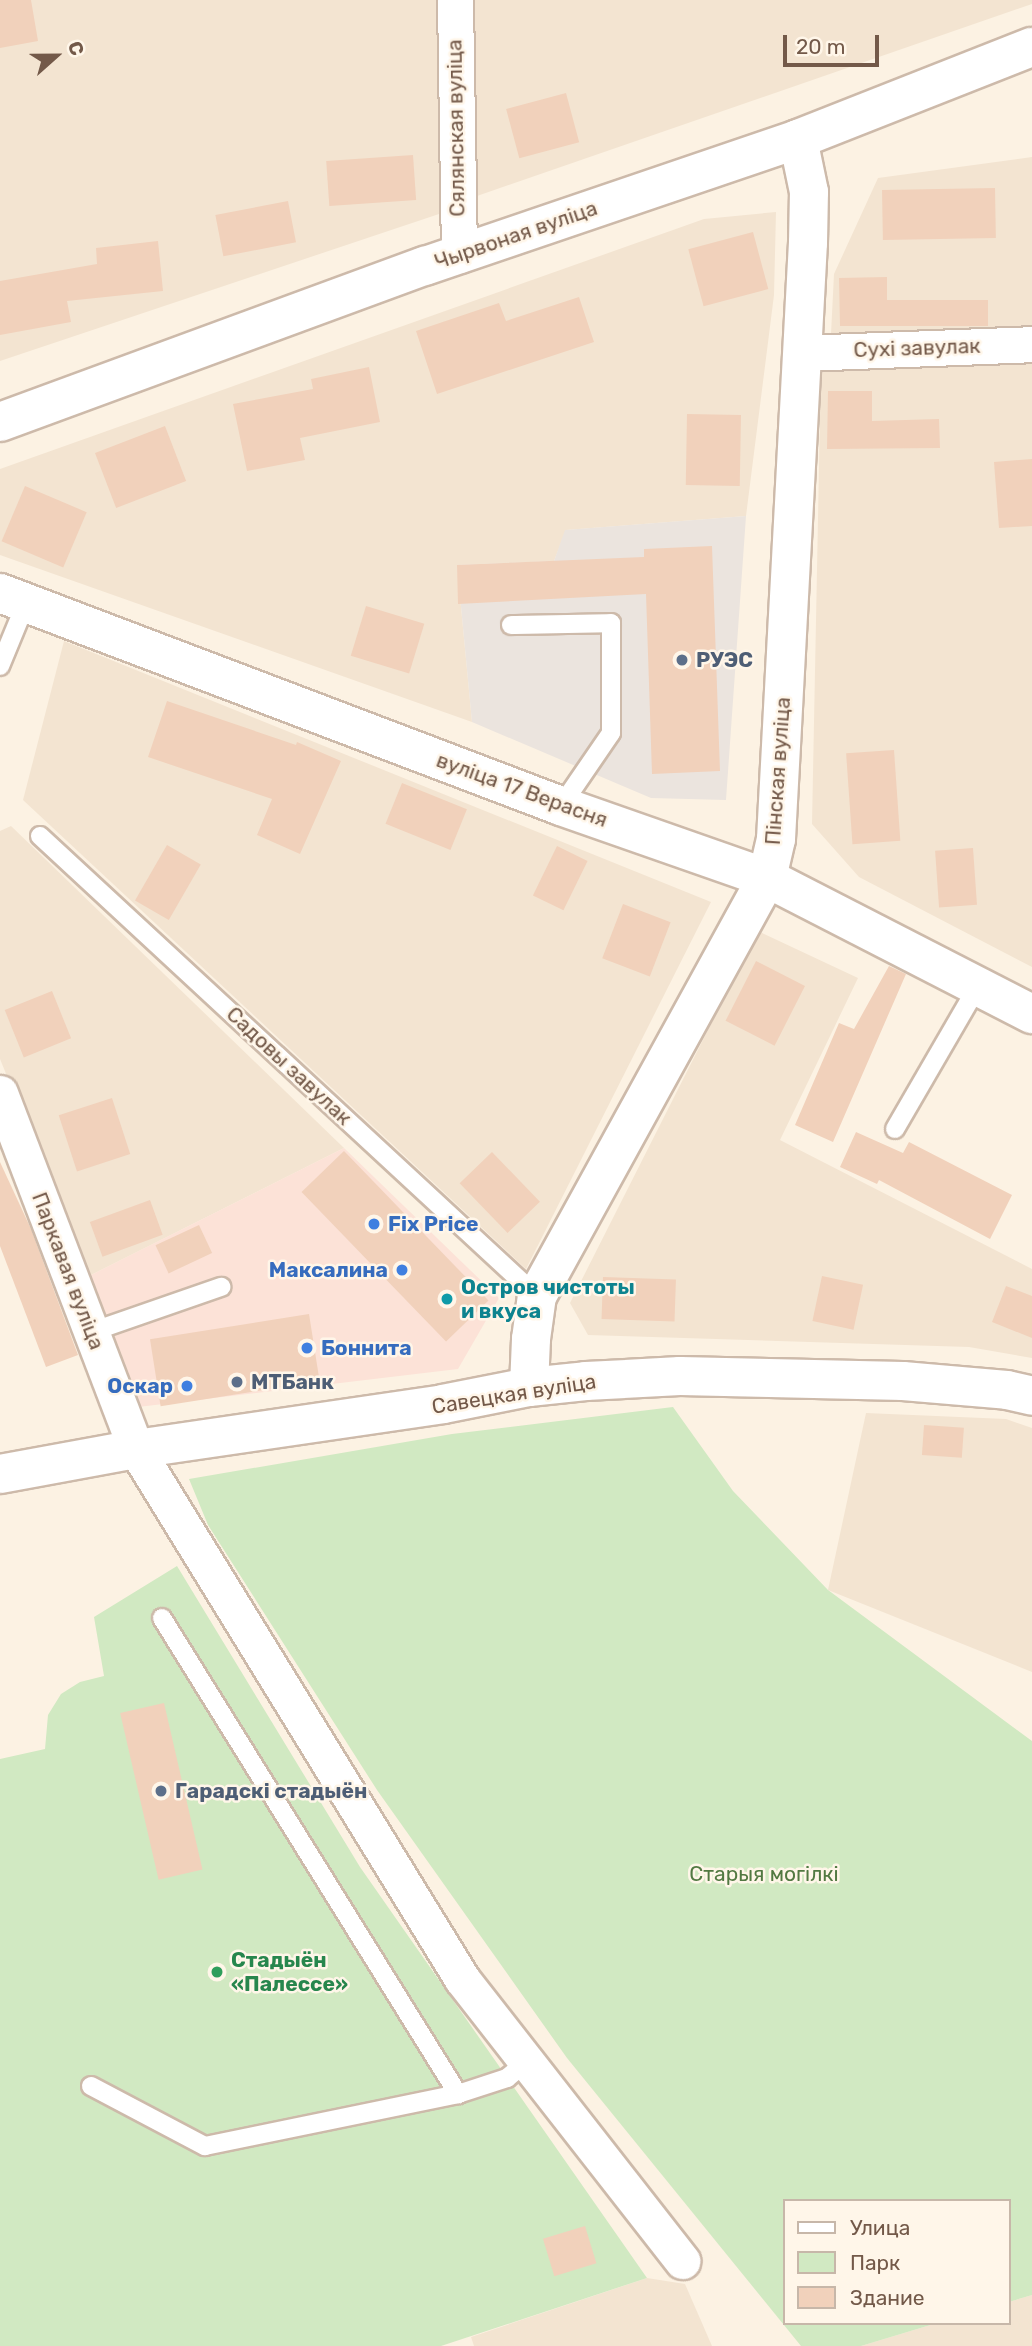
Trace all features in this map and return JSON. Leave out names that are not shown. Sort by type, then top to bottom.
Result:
[{"type":"street","name":"Сялянская вуліца","points":[[455,0],[459,255]]},
{"type":"street","name":"Чырвоная вуліца","points":[[0,422],[459,255],[798,139],[1032,47]]},
{"type":"street","name":"Пінская вуліца","points":[[530,1387],[531,1339],[537,1296],[767,878],[776,839],[810,192],[798,139]]},
{"type":"street","name":"Сухі завулак","points":[[802,353],[1032,344]]},
{"type":"street","name":"вуліца 17 Верасня","points":[[13,598],[561,806],[767,878],[1032,1014]]},
{"type":"street","name":"Паркавая вуліца","points":[[0,1093],[136,1450],[462,1979],[682,2261]]},
{"type":"street","name":"Савецкая вуліца","points":[[0,1474],[136,1450],[443,1404],[530,1387],[680,1376],[903,1381],[1007,1390],[1032,1396]]},
{"type":"lane","points":[[0,666],[13,598]]},
{"type":"lane","points":[[511,625],[611,623],[611,733],[561,806]]},
{"type":"lane","name":"Садовы завулак","points":[[40,836],[537,1296]]},
{"type":"lane","points":[[895,1129],[978,986]]},
{"type":"lane","points":[[91,1332],[221,1287]]},
{"type":"lane","points":[[162,1618],[458,2094]]},
{"type":"lane","points":[[91,2086],[205,2146],[458,2094],[507,2078],[527,2061]]},
{"type":"shaded area","points":[[0,0],[440,0],[442,213],[0,361]]},
{"type":"shaded area","points":[[474,0],[1032,0],[1032,4],[477,196]]},
{"type":"shaded area","points":[[1032,157],[1032,332],[831,334],[834,274],[878,178]]},
{"type":"shaded area","points":[[776,212],[774,295],[746,516],[566,530],[554,561],[457,565],[472,722],[0,555],[0,469],[704,219]]},
{"type":"shaded area","points":[[1032,355],[1032,967],[859,877],[812,824],[821,366]]},
{"type":"shaded area","name":"РУЭС","points":[[746,516],[726,800],[651,798],[472,722],[457,565],[554,561],[565,530]]},
{"type":"shaded area","points":[[64,641],[711,902],[526,1269],[23,800]]},
{"type":"shaded area","points":[[11,826],[344,1148],[89,1276],[0,1059],[0,831]]},
{"type":"shaded area","points":[[758,931],[858,978],[780,1140],[1032,1269],[1032,1358],[969,1347],[588,1335],[570,1303]]},
{"type":"shaded area","points":[[344,1148],[499,1298],[458,1369],[138,1407],[89,1276]]},
{"type":"shaded area","points":[[866,1413],[1006,1419],[1032,1428],[1032,1672],[828,1590]]},
{"type":"shaded area","points":[[647,2278],[685,2284],[712,2346],[474,2346],[471,2337]]},
{"type":"shaded area","points":[[1032,2295],[1032,2346],[861,2346],[930,2325],[1011,2325],[1011,2301]]},
{"type":"green space","name":"Старыя могілкі","points":[[673,1407],[733,1491],[828,1590],[1032,1741],[1032,2295],[1011,2301],[1011,2199],[783,2199],[783,2324],[567,2058],[377,1790],[208,1525],[189,1479],[452,1434]]},
{"type":"green space","name":"Стадыён «Палессе»","points":[[177,1566],[360,1867],[647,2278],[441,2346],[0,2346],[0,1759],[45,1749],[48,1715],[61,1694],[80,1682],[104,1676],[94,1617]]},
{"type":"green space","name":"Старыя могілкі","points":[[784,2325],[930,2325],[861,2346],[801,2346]]},
{"type":"building","points":[[0,0],[31,0],[38,41],[0,48]]},
{"type":"building","points":[[566,93],[579,142],[519,158],[506,109]]},
{"type":"building","points":[[413,155],[416,200],[329,206],[326,161]]},
{"type":"building","points":[[995,188],[996,238],[883,240],[882,190]]},
{"type":"building","points":[[288,201],[296,242],[223,256],[215,215]]},
{"type":"building","points":[[753,232],[768,289],[704,306],[688,249]]},
{"type":"building","points":[[158,241],[163,291],[67,301],[71,322],[0,335],[0,281],[97,264],[96,248]]},
{"type":"building","points":[[887,277],[887,300],[988,300],[988,326],[840,326],[839,278]]},
{"type":"building","points":[[579,297],[594,342],[437,394],[416,331],[499,303],[506,321]]},
{"type":"building","points":[[369,367],[380,422],[300,438],[305,460],[247,471],[233,404],[313,389],[311,379]]},
{"type":"building","points":[[828,391],[872,391],[872,421],[939,419],[940,448],[827,449]]},
{"type":"building","points":[[687,414],[741,415],[740,486],[686,485]]},
{"type":"building","points":[[165,426],[186,481],[116,508],[95,453]]},
{"type":"building","points":[[1032,459],[1032,526],[999,528],[994,462]]},
{"type":"building","points":[[25,486],[87,512],[63,567],[2,541]]},
{"type":"building","name":"РУЭС","points":[[712,546],[720,771],[652,774],[646,594],[458,604],[457,565],[644,557],[644,549]]},
{"type":"building","points":[[366,606],[424,624],[409,674],[351,656]]},
{"type":"building","points":[[167,701],[296,745],[297,742],[341,761],[300,854],[257,835],[272,799],[148,757]]},
{"type":"building","points":[[894,750],[900,841],[852,844],[846,753]]},
{"type":"building","points":[[402,783],[467,809],[450,850],[386,824]]},
{"type":"building","points":[[167,845],[201,864],[169,920],[135,900]]},
{"type":"building","points":[[557,846],[588,861],[563,910],[533,895]]},
{"type":"building","points":[[973,848],[977,905],[939,908],[935,851]]},
{"type":"building","points":[[623,904],[671,922],[650,976],[602,958]]},
{"type":"building","points":[[756,961],[805,986],[775,1046],[726,1021]]},
{"type":"building","points":[[889,966],[906,974],[833,1142],[795,1125],[839,1023],[854,1029]]},
{"type":"building","points":[[52,991],[71,1038],[24,1057],[5,1010]]},
{"type":"building","points":[[112,1098],[130,1154],[77,1171],[59,1115]]},
{"type":"building","points":[[856,1132],[903,1153],[909,1142],[1012,1195],[990,1239],[879,1180],[877,1184],[840,1167]]},
{"type":"building","name":"Fix Price","points":[[344,1151],[488,1301],[446,1342],[302,1192]]},
{"type":"building","points":[[492,1152],[540,1202],[508,1233],[460,1183]]},
{"type":"building","points":[[0,1162],[31,1229],[78,1355],[46,1367],[0,1246]]},
{"type":"building","points":[[150,1200],[163,1235],[103,1257],[90,1222]]},
{"type":"building","points":[[199,1225],[212,1253],[169,1273],[155,1245]]},
{"type":"building","points":[[822,1276],[863,1285],[854,1330],[812,1321]]},
{"type":"building","points":[[603,1277],[676,1280],[674,1322],[602,1319]]},
{"type":"building","points":[[1006,1286],[1032,1296],[1032,1338],[992,1322]]},
{"type":"building","points":[[309,1314],[320,1381],[161,1406],[150,1339]]},
{"type":"building","points":[[924,1425],[964,1428],[962,1458],[922,1455]]},
{"type":"building","name":"Гарадскі стадыён","points":[[164,1703],[202,1870],[159,1880],[120,1713]]},
{"type":"building","points":[[585,2226],[596,2263],[554,2276],[543,2239]]},
{"type":"place","name":"РУЭС","points":[[682,660]]},
{"type":"place","name":"Fix Price","points":[[374,1224]]},
{"type":"place","name":"Максалина","points":[[402,1270]]},
{"type":"place","name":"Остров чистоты и вкуса","points":[[447,1299]]},
{"type":"place","name":"Боннита","points":[[307,1348]]},
{"type":"place","name":"МТБанк","points":[[237,1382]]},
{"type":"place","name":"Оскар","points":[[187,1386]]},
{"type":"place","name":"Гарадскі стадыён","points":[[161,1791]]},
{"type":"place","name":"Стадыён «Палессе»","points":[[217,1972]]}]
